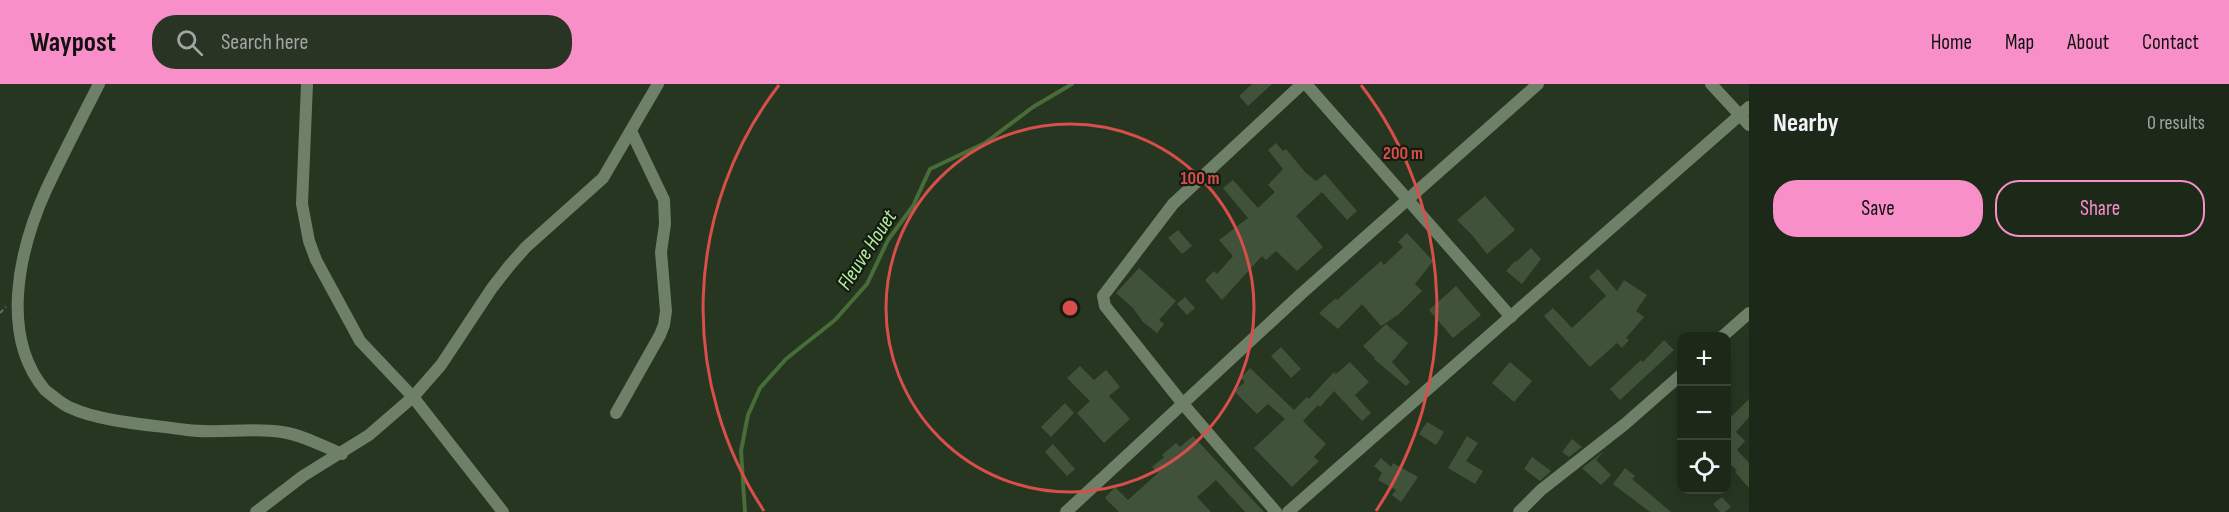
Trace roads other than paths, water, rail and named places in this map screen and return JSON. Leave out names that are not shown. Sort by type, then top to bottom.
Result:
[{"type":"street","points":[[99,84],[26,233],[17,259],[8,321],[11,342],[21,363],[33,380],[70,408],[101,417],[193,431],[283,432],[342,453]]},
{"type":"street","points":[[307,84],[302,195],[309,241],[316,260],[348,323],[360,340],[413,397],[503,512]]},
{"type":"street","points":[[256,512],[294,482],[369,435],[413,397],[441,365],[510,265],[526,247],[603,178],[657,84]]},
{"type":"street","points":[[1276,512],[1183,404],[1105,306],[1103,300],[1105,292],[1173,204],[1304,84],[1511,316]]},
{"type":"street","points":[[1066,512],[1301,294],[1539,84]]},
{"type":"street","points":[[1711,84],[1744,111],[1749,125]]},
{"type":"street","points":[[1288,512],[1744,111]]},
{"type":"street","points":[[616,413],[660,335],[666,311],[662,269],[666,211],[664,200],[631,131]]},
{"type":"street","points":[[1728,332],[1749,313]]},
{"type":"street","points":[[1519,512],[1541,490],[1625,424],[1677,378]]},
{"type":"waterway","name":"Fleuve Houet","points":[[745,512],[741,451],[748,415],[760,388],[786,359],[835,320],[867,284],[888,240],[913,206],[930,169],[985,143],[1033,107],[1072,84]]}]
